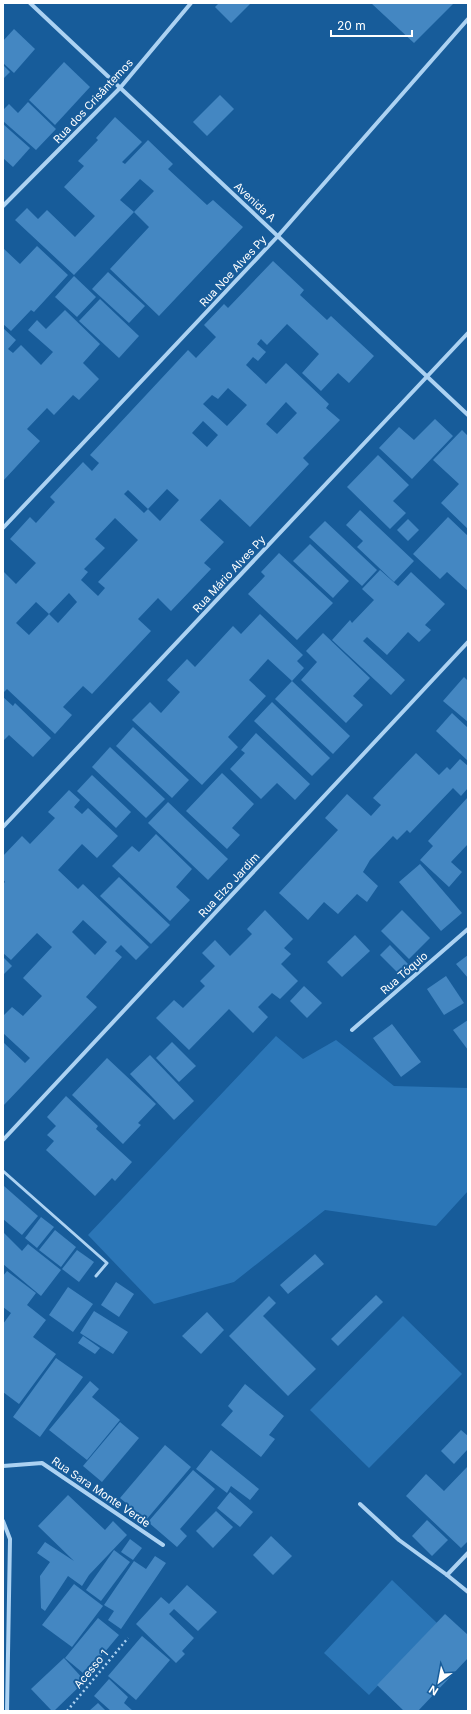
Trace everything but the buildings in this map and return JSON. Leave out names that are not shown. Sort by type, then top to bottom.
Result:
[{"type":"street","name":"Avenida A","points":[[30,3],[468,415]]},
{"type":"street","name":"Rua dos Crisântemos","points":[[3,206],[120,88],[191,3]]},
{"type":"street","name":"Rua Noe Alves Py","points":[[3,528],[278,236],[468,19]]},
{"type":"street","name":"Rua Mário Alves Py","points":[[3,827],[468,333]]},
{"type":"street","name":"Rua Elzo Jardim","points":[[3,1140],[468,642]]},
{"type":"street","name":"Rua Tóquio","points":[[352,1030],[468,929]]},
{"type":"street","name":"Rua Sara Monte Verde","points":[[3,1466],[42,1463],[163,1545]]},
{"type":"street","points":[[360,1504],[399,1540],[468,1592]]},
{"type":"street","points":[[3,1521],[10,1539],[7,1711]]},
{"type":"street","points":[[447,1575],[468,1553]]},
{"type":"lane","points":[[3,1171],[107,1263],[96,1276]]},
{"type":"path","name":"Acesso 1","points":[[66,1711],[128,1638]]},
{"type":"shaded area","points":[[276,1036],[303,1059],[336,1040],[394,1086],[468,1088],[468,1191],[436,1226],[325,1210],[234,1282],[154,1304],[88,1235]]},
{"type":"shaded area","points":[[403,1316],[462,1374],[369,1468],[310,1410]]},
{"type":"shaded area","points":[[392,1580],[437,1623],[369,1695],[324,1653]]}]
